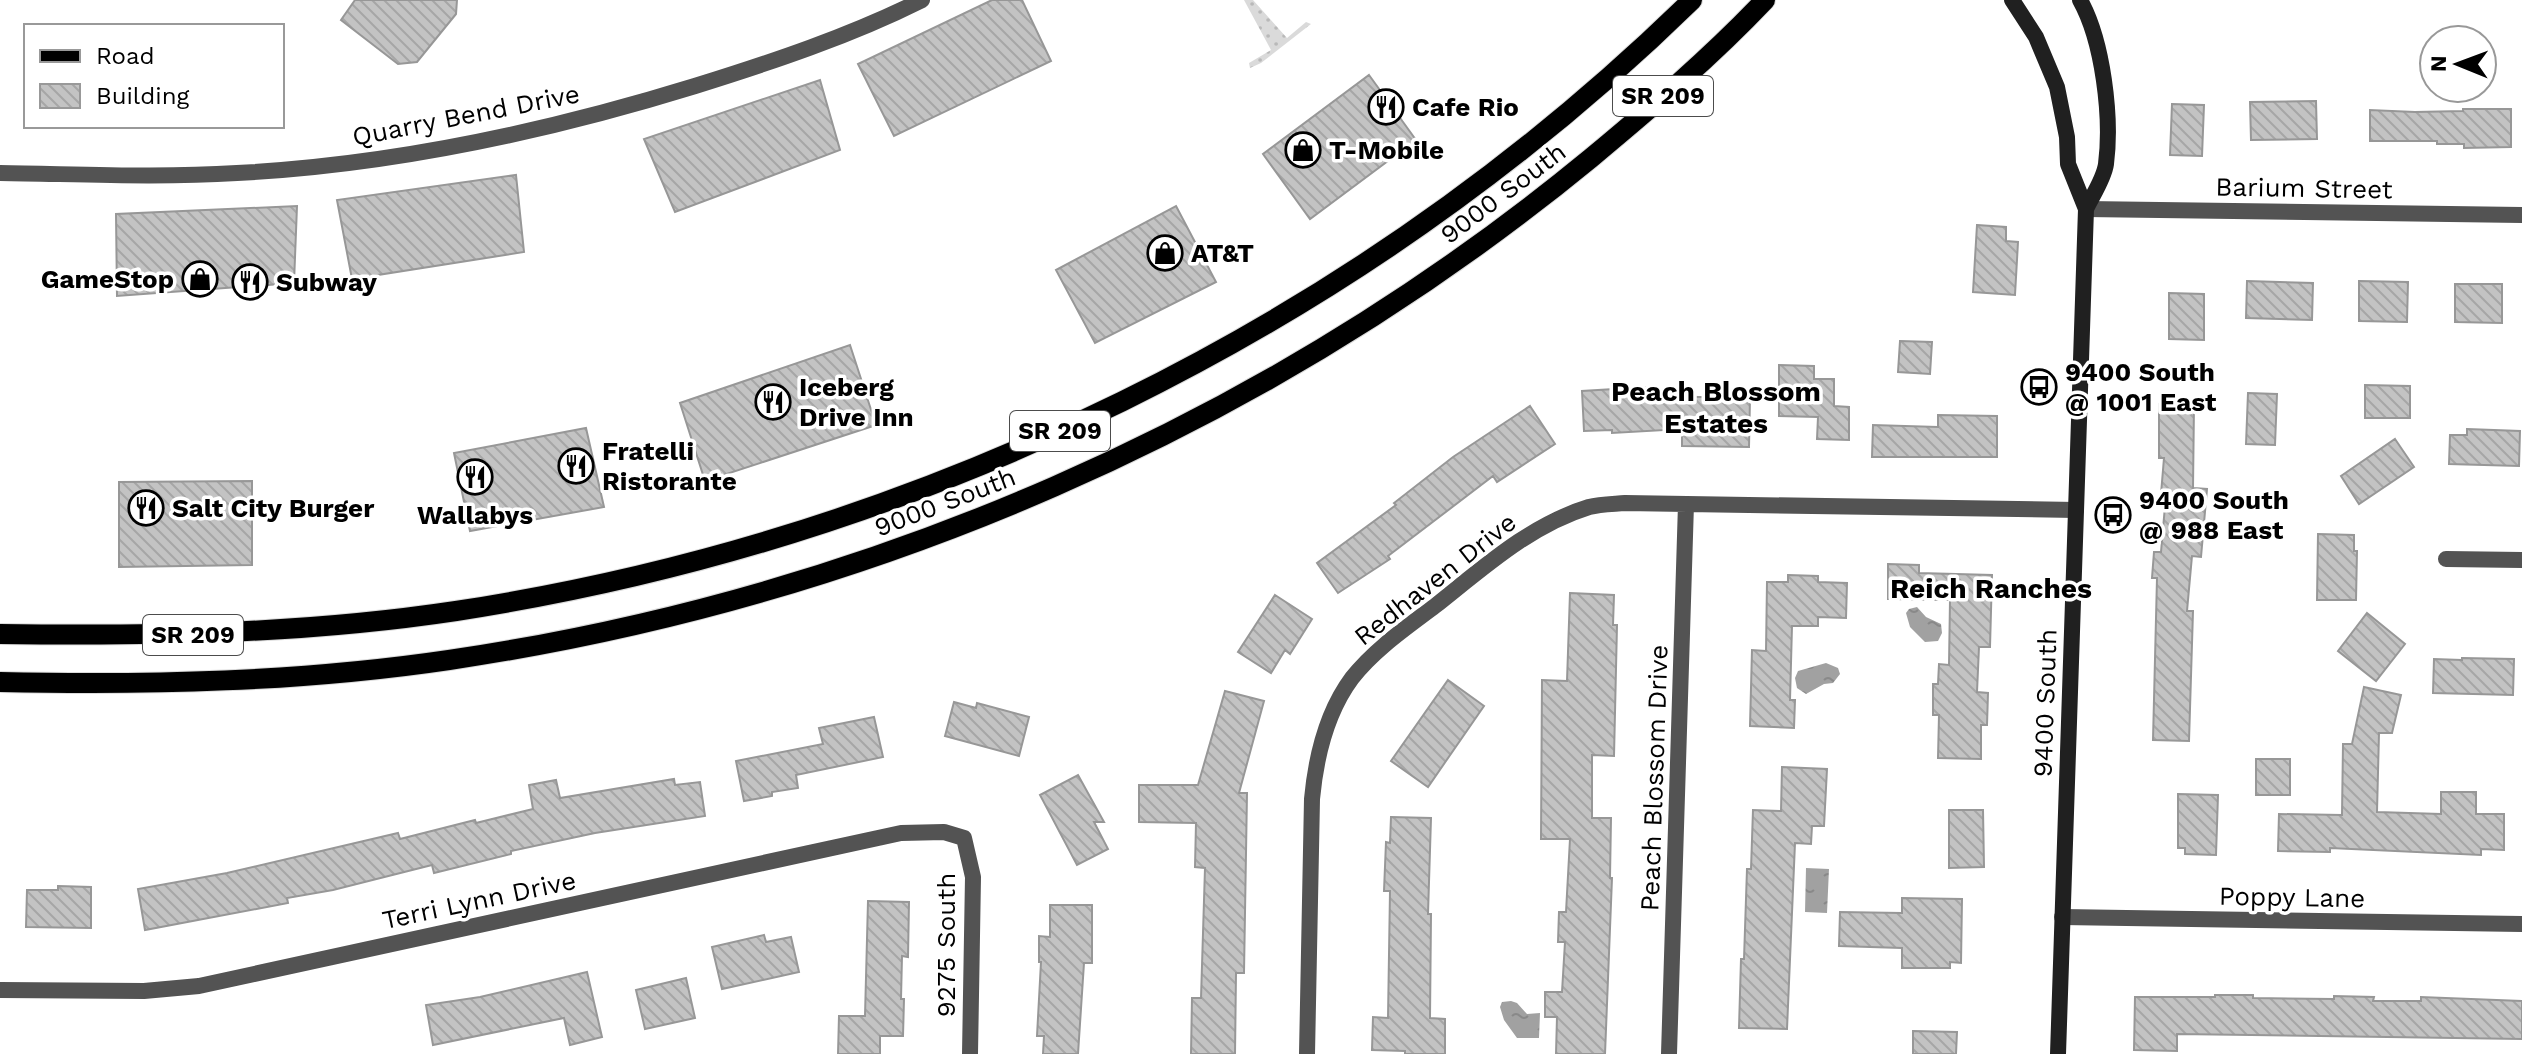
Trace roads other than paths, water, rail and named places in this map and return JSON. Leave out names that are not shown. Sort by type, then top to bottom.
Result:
[{"type":"main road","name":"9000 South","points":[[0,634],[225,634],[312,628],[453,611],[569,591],[663,569],[795,532],[889,500],[978,466],[1115,407],[1219,352],[1287,311],[1416,228],[1512,158],[1616,70],[1692,0]]},
{"type":"main road","name":"9000 South","points":[[0,682],[94,684],[247,680],[395,667],[535,646],[729,602],[873,557],[979,518],[1063,485],[1195,420],[1342,337],[1456,262],[1556,187],[1679,82],[1765,0]]},
{"type":"main road","name":"9400 South","points":[[2012,0],[2036,37],[2057,87],[2067,137],[2068,164],[2086,209]]},
{"type":"main road","name":"9400 South","points":[[2058,1054],[2086,209],[2106,166],[2106,111],[2100,58],[2080,0]]},
{"type":"street","name":"Quarry Bend Drive","points":[[0,173],[166,176],[239,173],[354,163],[437,151],[622,108],[776,61],[922,0]]},
{"type":"street","name":"Barium Street","points":[[2086,209],[2522,215]]},
{"type":"street","name":"Redhaven Drive","points":[[1307,1054],[1312,799],[1322,737],[1351,680],[1375,652],[1515,543],[1592,506],[1686,504],[2076,510]]},
{"type":"street","name":"Peach Blossom Drive","points":[[1669,1054],[1686,504]]},
{"type":"street","points":[[2446,559],[2522,560]]},
{"type":"street","name":"Terri Lynn Drive","points":[[0,990],[144,991],[199,986],[901,833],[944,832],[964,838]]},
{"type":"street","name":"9275 South","points":[[964,838],[973,877],[970,1054]]},
{"type":"street","name":"Poppy Lane","points":[[2062,917],[2522,924]]},
{"type":"water","points":[[1917,607],[1926,617],[1941,624],[1942,633],[1938,641],[1925,642],[1910,627],[1906,613]]},
{"type":"water","points":[[1826,663],[1838,668],[1840,674],[1833,683],[1824,684],[1806,694],[1797,688],[1795,678],[1798,671]]},
{"type":"water","points":[[1806,868],[1829,869],[1827,913],[1805,912]]},
{"type":"water","points":[[1511,1001],[1527,1014],[1540,1013],[1539,1038],[1517,1038],[1504,1020],[1500,1007],[1502,1002]]},
{"type":"place","name":"Cafe Rio","points":[[1386,107]]},
{"type":"place","name":"T-Mobile","points":[[1303,150]]},
{"type":"place","name":"AT&T","points":[[1165,253]]},
{"type":"place","name":"GameStop","points":[[200,279]]},
{"type":"place","name":"Subway","points":[[250,282]]},
{"type":"place","name":"9400 South @ 1001 East","points":[[2039,387]]},
{"type":"place","name":"Iceberg Drive Inn","points":[[773,402]]},
{"type":"place","name":"Fratelli Ristorante","points":[[576,466]]},
{"type":"place","name":"Wallabys","points":[[475,477]]},
{"type":"place","name":"Salt City Burger","points":[[146,508]]},
{"type":"place","name":"9400 South @ 988 East","points":[[2113,515]]},
{"type":"district","name":"Peach Blossom Estates","points":[[1716,407]]},
{"type":"district","name":"Reich Ranches","points":[[1991,588]]}]
